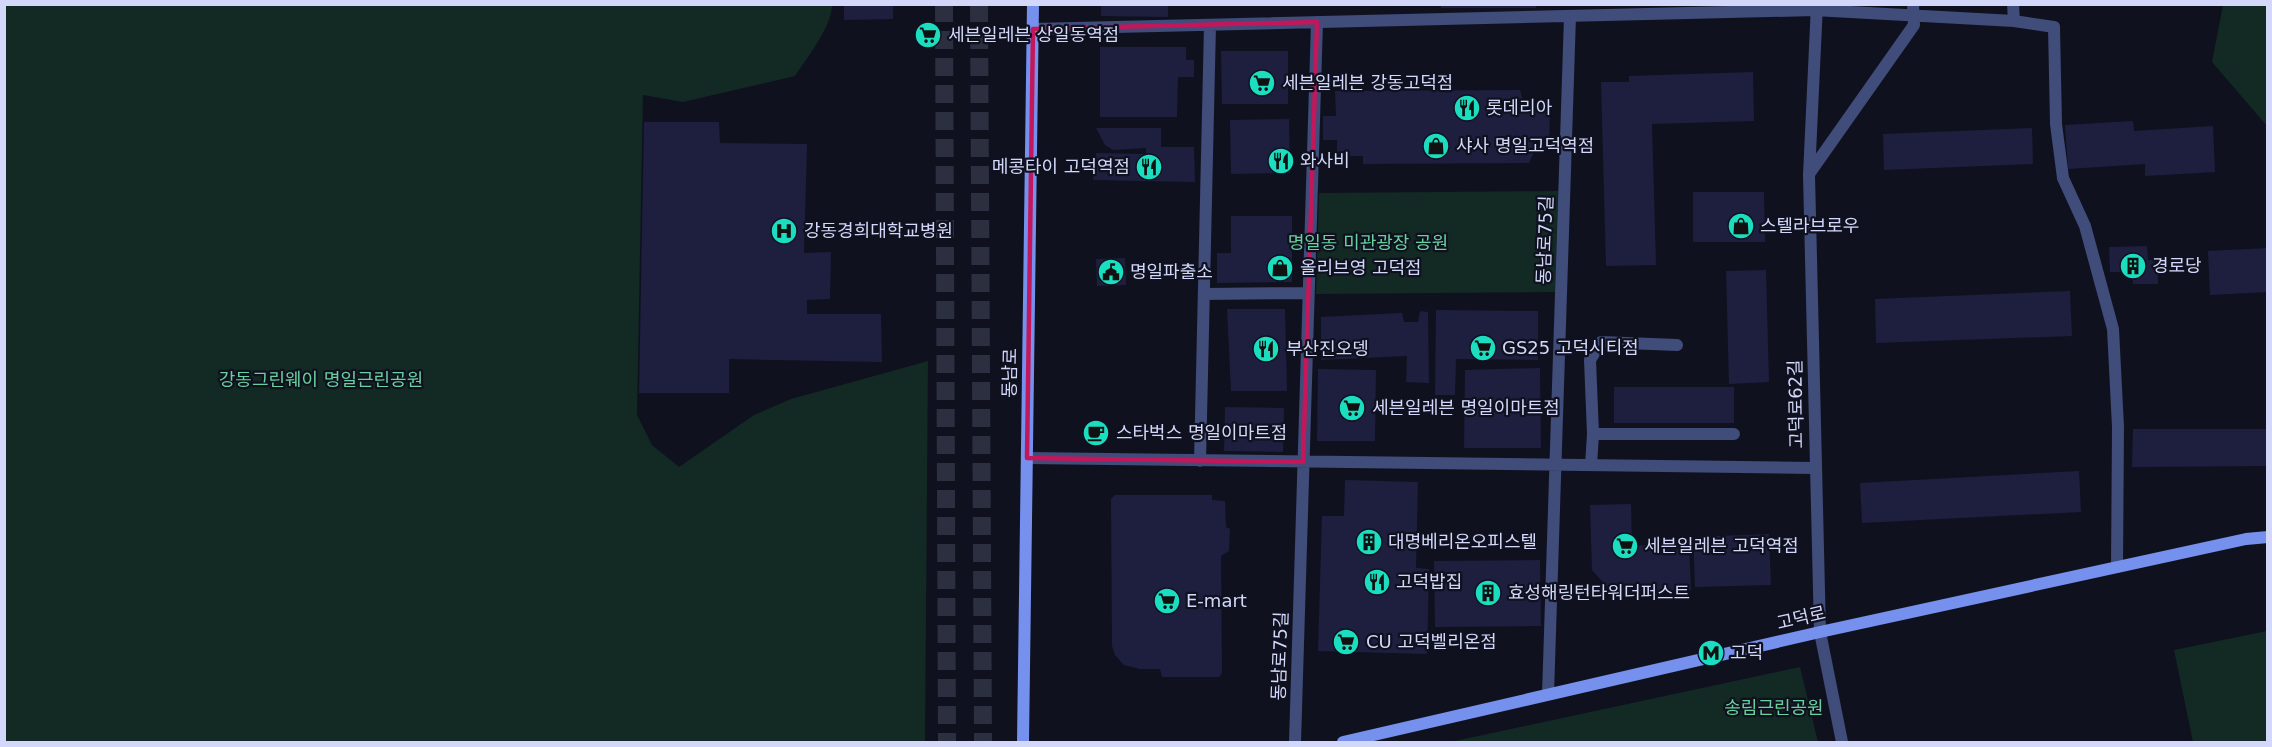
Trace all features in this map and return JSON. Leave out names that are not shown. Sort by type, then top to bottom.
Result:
[{"type":"main road","name":"동남로","points":[[1023,742],[1034,4]]},
{"type":"main road","name":"고덕로","points":[[1344,742],[1820,632],[2246,538],[2268,537]]},
{"type":"street","points":[[2013,4],[2014,21]]},
{"type":"street","points":[[1034,29],[1570,16],[1816,7],[1913,10],[2054,27],[2056,124],[2063,178],[2085,226],[2114,329],[2118,427],[2117,567]]},
{"type":"street","name":"고덕로62길","points":[[1816,7],[1809,175],[1820,632],[1842,742]]},
{"type":"street","points":[[1809,175],[1914,25],[1913,10]]},
{"type":"street","name":"동남로75길","points":[[1548,694],[1570,16]]},
{"type":"street","name":"동남로75길","points":[[1295,742],[1317,22]]},
{"type":"street","points":[[1200,461],[1210,25]]},
{"type":"street","points":[[1204,294],[1308,293]]},
{"type":"street","points":[[1591,465],[1593,434],[1590,360],[1601,342],[1677,345]]},
{"type":"street","points":[[1593,434],[1734,434]]},
{"type":"street","points":[[1026,458],[1815,468]]},
{"type":"highlighted area","points":[[1317,22],[1303,462],[1027,458],[1033,29]]},
{"type":"green space","name":"강동그린웨이 명일근린공원","points":[[4,5],[832,5],[823,32],[795,76],[683,102],[643,95],[637,415],[652,445],[679,467],[754,415],[791,399],[928,361],[925,742],[5,742]]},
{"type":"green space","points":[[2223,5],[2267,5],[2267,126],[2212,62]]},
{"type":"green space","name":"명일동 미관광장 공원","points":[[1558,191],[1555,292],[1316,294],[1319,193]]},
{"type":"green space","points":[[2267,631],[2267,742],[2193,742],[2174,650]]},
{"type":"green space","name":"송림근린공원","points":[[1800,667],[1818,742],[1450,742]]},
{"type":"building","points":[[844,4],[893,4],[893,19],[844,20]]},
{"type":"building","points":[[1101,4],[1168,4],[1168,17],[1101,16]]},
{"type":"building","points":[[1441,4],[1536,4],[1536,8],[1441,8]]},
{"type":"building","points":[[1100,47],[1186,47],[1186,60],[1194,60],[1194,77],[1178,77],[1177,117],[1100,117]]},
{"type":"building","points":[[1221,51],[1288,51],[1288,104],[1222,104]]},
{"type":"building","points":[[1753,72],[1754,121],[1652,124],[1656,265],[1606,266],[1601,82],[1629,82],[1629,76]]},
{"type":"building","points":[[1520,90],[1524,105],[1550,106],[1549,151],[1535,150],[1529,163],[1363,164],[1363,156],[1337,156],[1337,140],[1323,140],[1323,116],[1336,116],[1335,91]]},
{"type":"building","points":[[1289,119],[1290,173],[1231,174],[1230,120]]},
{"type":"building","points":[[2133,121],[2134,131],[2213,126],[2215,172],[2145,176],[2145,164],[2068,169],[2065,125]]},
{"type":"building","name":"강동경희대학교병원","points":[[644,122],[719,122],[720,143],[807,144],[804,253],[831,252],[830,299],[807,300],[807,314],[881,314],[882,362],[729,359],[729,393],[639,393]]},
{"type":"building","points":[[1096,128],[1161,128],[1161,147],[1194,147],[1195,182],[1093,180],[1096,153],[1146,154],[1146,148],[1113,150],[1105,145]]},
{"type":"building","points":[[2032,128],[2033,164],[1884,170],[1883,134]]},
{"type":"building","points":[[1693,192],[1764,192],[1765,242],[1693,242]]},
{"type":"building","points":[[1231,216],[1292,216],[1292,282],[1217,283],[1217,253],[1231,253]]},
{"type":"building","name":"경로당","points":[[2147,246],[2148,260],[2157,260],[2158,284],[2133,284],[2132,272],[2110,272],[2109,247]]},
{"type":"building","points":[[2268,248],[2268,292],[2210,295],[2208,251]]},
{"type":"building","name":"명일파출소","points":[[1125,258],[1126,285],[1097,286],[1096,259]]},
{"type":"building","points":[[1766,270],[1769,382],[1729,384],[1726,271]]},
{"type":"building","points":[[2070,291],[2072,336],[1876,343],[1875,299]]},
{"type":"building","points":[[1227,309],[1285,309],[1287,391],[1231,391]]},
{"type":"building","points":[[1436,310],[1538,311],[1538,360],[1456,359],[1455,395],[1435,395]]},
{"type":"building","points":[[1420,311],[1428,312],[1429,383],[1406,382],[1407,356],[1321,360],[1321,317],[1402,313],[1404,322],[1418,322]]},
{"type":"building","points":[[1540,368],[1541,448],[1464,448],[1465,370]]},
{"type":"building","points":[[1318,369],[1376,370],[1375,441],[1317,441]]},
{"type":"building","points":[[1614,387],[1734,387],[1734,423],[1614,423]]},
{"type":"building","points":[[1225,407],[1284,408],[1283,452],[1224,451]]},
{"type":"building","points":[[2133,429],[2268,429],[2268,466],[2132,467]]},
{"type":"building","points":[[2079,471],[2081,512],[1862,523],[1860,483]]},
{"type":"building","name":"대명베리온오피스텔","points":[[1345,480],[1418,482],[1416,568],[1429,569],[1427,654],[1318,651],[1322,516],[1344,516]]},
{"type":"building","name":"E-mart","points":[[1115,495],[1212,495],[1212,500],[1225,501],[1226,527],[1230,529],[1229,551],[1221,556],[1222,673],[1219,677],[1162,677],[1160,669],[1140,669],[1124,665],[1115,655],[1112,646],[1111,499]]},
{"type":"building","points":[[1631,504],[1632,546],[1689,543],[1691,590],[1611,591],[1592,570],[1590,505]]},
{"type":"building","points":[[1769,534],[1771,585],[1695,587],[1693,537]]},
{"type":"building","name":"효성해링턴타워더퍼스트","points":[[1540,560],[1541,626],[1435,627],[1434,561]]},
{"type":"tunnel","points":[[944,4],[947,742]]},
{"type":"tunnel","points":[[979,4],[983,742]]},
{"type":"place","name":"세븐일레븐 상일동역점","points":[[928,35]]},
{"type":"place","name":"세븐일레븐 강동고덕점","points":[[1262,83]]},
{"type":"place","name":"롯데리아","points":[[1467,108]]},
{"type":"place","name":"샤사 명일고덕역점","points":[[1436,146]]},
{"type":"place","name":"와사비","points":[[1281,161]]},
{"type":"place","name":"메콩타이 고덕역점","points":[[1149,167]]},
{"type":"place","name":"스텔라브로우","points":[[1741,226]]},
{"type":"place","name":"강동경희대학교병원","points":[[784,231]]},
{"type":"place","name":"경로당","points":[[2133,266]]},
{"type":"place","name":"올리브영 고덕점","points":[[1280,268]]},
{"type":"place","name":"명일파출소","points":[[1111,272]]},
{"type":"place","name":"GS25 고덕시티점","points":[[1483,348]]},
{"type":"place","name":"부산진오뎅","points":[[1266,349]]},
{"type":"place","name":"세븐일레븐 명일이마트점","points":[[1352,408]]},
{"type":"place","name":"스타벅스 명일이마트점","points":[[1096,433]]},
{"type":"place","name":"대명베리온오피스텔","points":[[1369,542]]},
{"type":"place","name":"세븐일레븐 고덕역점","points":[[1625,546]]},
{"type":"place","name":"고덕밥집","points":[[1377,582]]},
{"type":"place","name":"효성해링턴타워더퍼스트","points":[[1488,593]]},
{"type":"place","name":"E-mart","points":[[1167,601]]},
{"type":"place","name":"CU 고덕벨리온점","points":[[1346,642]]},
{"type":"place","name":"고덕","points":[[1711,653]]}]
